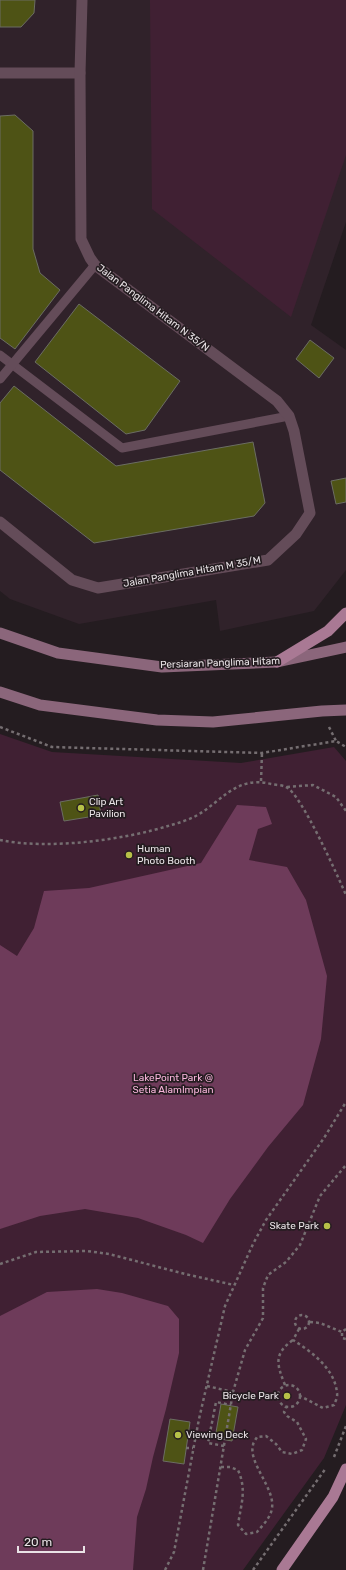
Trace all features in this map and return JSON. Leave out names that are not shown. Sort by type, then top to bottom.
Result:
[{"type":"main road","points":[[277,662],[328,631],[346,613]]},
{"type":"main road","name":"Persiaran Panglima Hitam","points":[[0,634],[58,653],[162,667],[277,662],[346,647]]},
{"type":"main road","points":[[0,692],[40,705],[157,720],[213,722],[346,710]]},
{"type":"main road","points":[[282,1570],[333,1497],[346,1469]]},
{"type":"street","name":"Jalan Panglima Hitam N 35/N","points":[[82,0],[80,73],[81,239],[90,258],[95,265],[276,401],[289,416]]},
{"type":"street","points":[[0,73],[80,73]]},
{"type":"street","name":"Jalan Panglima Hitam M 35/M","points":[[0,522],[72,580],[98,588],[268,560],[296,534],[310,513],[294,431],[289,416]]},
{"type":"lane","points":[[0,379],[95,265]]},
{"type":"lane","points":[[0,355],[122,448],[289,416]]},
{"type":"path","points":[[0,727],[52,747],[262,753],[336,741],[346,748]]},
{"type":"path","points":[[262,753],[262,781]]},
{"type":"path","points":[[0,840],[42,844],[77,843],[145,832],[170,826],[195,816],[236,788],[250,782],[262,781],[287,787],[313,785],[336,797],[346,811]]},
{"type":"path","points":[[287,787],[304,810],[346,895]]},
{"type":"path","points":[[165,1570],[174,1552],[193,1448],[224,1306],[266,1220],[324,1138],[346,1102]]},
{"type":"path","points":[[203,1570],[233,1392],[245,1350],[263,1318],[263,1288],[268,1275],[286,1262],[300,1245],[320,1196],[346,1165]]},
{"type":"path","points":[[0,1264],[36,1252],[87,1251],[109,1254],[234,1285]]},
{"type":"path","points":[[303,1315],[308,1317],[310,1322],[306,1329],[302,1330],[295,1325],[295,1320],[298,1316],[303,1315]]},
{"type":"path","points":[[310,1322],[320,1323],[342,1332]]},
{"type":"path","points":[[285,1385],[278,1369],[277,1360],[284,1346],[293,1340],[299,1329]]},
{"type":"path","points":[[342,1332],[346,1329]]},
{"type":"path","points":[[342,1332],[342,1338],[346,1339]]},
{"type":"path","points":[[293,1340],[312,1353],[325,1365],[335,1383],[338,1395],[334,1405],[323,1408],[300,1396]]},
{"type":"path","points":[[291,1384],[297,1387],[300,1392],[297,1403],[292,1406],[286,1407],[281,1404],[278,1399],[277,1393],[280,1388],[285,1385],[291,1384]]},
{"type":"path","points":[[207,1386],[233,1392]]},
{"type":"path","points":[[224,1446],[208,1443],[216,1402],[231,1405]]},
{"type":"path","points":[[221,1467],[230,1467],[238,1470],[243,1480],[244,1494],[238,1525],[246,1534],[257,1532],[266,1521],[272,1508],[271,1494],[255,1460],[252,1446],[257,1437],[266,1436],[276,1444],[282,1452],[292,1454],[302,1450],[306,1439],[297,1422],[287,1416],[284,1412],[286,1407]]},
{"type":"path","points":[[333,1459],[346,1426]]},
{"type":"path","points":[[186,1448],[193,1448]]},
{"type":"path","points":[[253,1570],[328,1465]]},
{"type":"shaded area","points":[[0,0],[346,0],[346,222],[311,325],[346,350],[346,570],[314,611],[220,631],[216,600],[79,624],[10,599],[0,591]]},
{"type":"shaded area","points":[[237,805],[266,807],[272,824],[258,829],[249,860],[287,867],[306,900],[327,976],[321,1039],[303,1105],[268,1147],[230,1199],[203,1243],[186,1235],[138,1218],[85,1209],[40,1216],[0,1229],[0,945],[17,956],[34,928],[44,891],[89,888],[201,863]]},
{"type":"shaded area","points":[[97,1289],[122,1293],[168,1306],[179,1319],[179,1353],[146,1489],[137,1517],[133,1570],[0,1570],[0,1316],[47,1292]]},
{"type":"green space","points":[[150,0],[346,0],[346,155],[291,317],[152,209]]},
{"type":"green space","name":"LakePoint Park @ Setia AlamImpian","points":[[0,734],[52,752],[241,763],[334,747],[346,761],[346,1405],[324,1458],[243,1570],[0,1570]]},
{"type":"building","points":[[0,0],[35,0],[34,13],[21,27],[0,27]]},
{"type":"building","points":[[15,115],[33,131],[33,249],[40,273],[60,290],[15,349],[0,338],[0,116]]},
{"type":"building","points":[[79,304],[180,381],[145,430],[126,434],[35,362]]},
{"type":"building","points":[[310,340],[334,358],[319,378],[296,359]]},
{"type":"building","points":[[14,386],[116,466],[253,442],[265,503],[254,516],[94,543],[0,470],[0,403]]},
{"type":"building","points":[[346,478],[346,502],[336,504],[331,481]]},
{"type":"building","name":"Clip Art Pavilion","points":[[98,795],[101,815],[64,821],[60,802]]},
{"type":"building","points":[[221,1404],[238,1407],[232,1441],[215,1438]]},
{"type":"building","name":"Viewing Deck","points":[[170,1419],[190,1422],[184,1464],[163,1461]]},
{"type":"place","name":"Clip Art Pavilion","points":[[81,808]]},
{"type":"place","name":"Human Photo Booth","points":[[129,855]]},
{"type":"place","name":"Skate Park","points":[[327,1226]]},
{"type":"place","name":"Bicycle Park","points":[[287,1396]]},
{"type":"place","name":"Viewing Deck","points":[[178,1435]]}]
